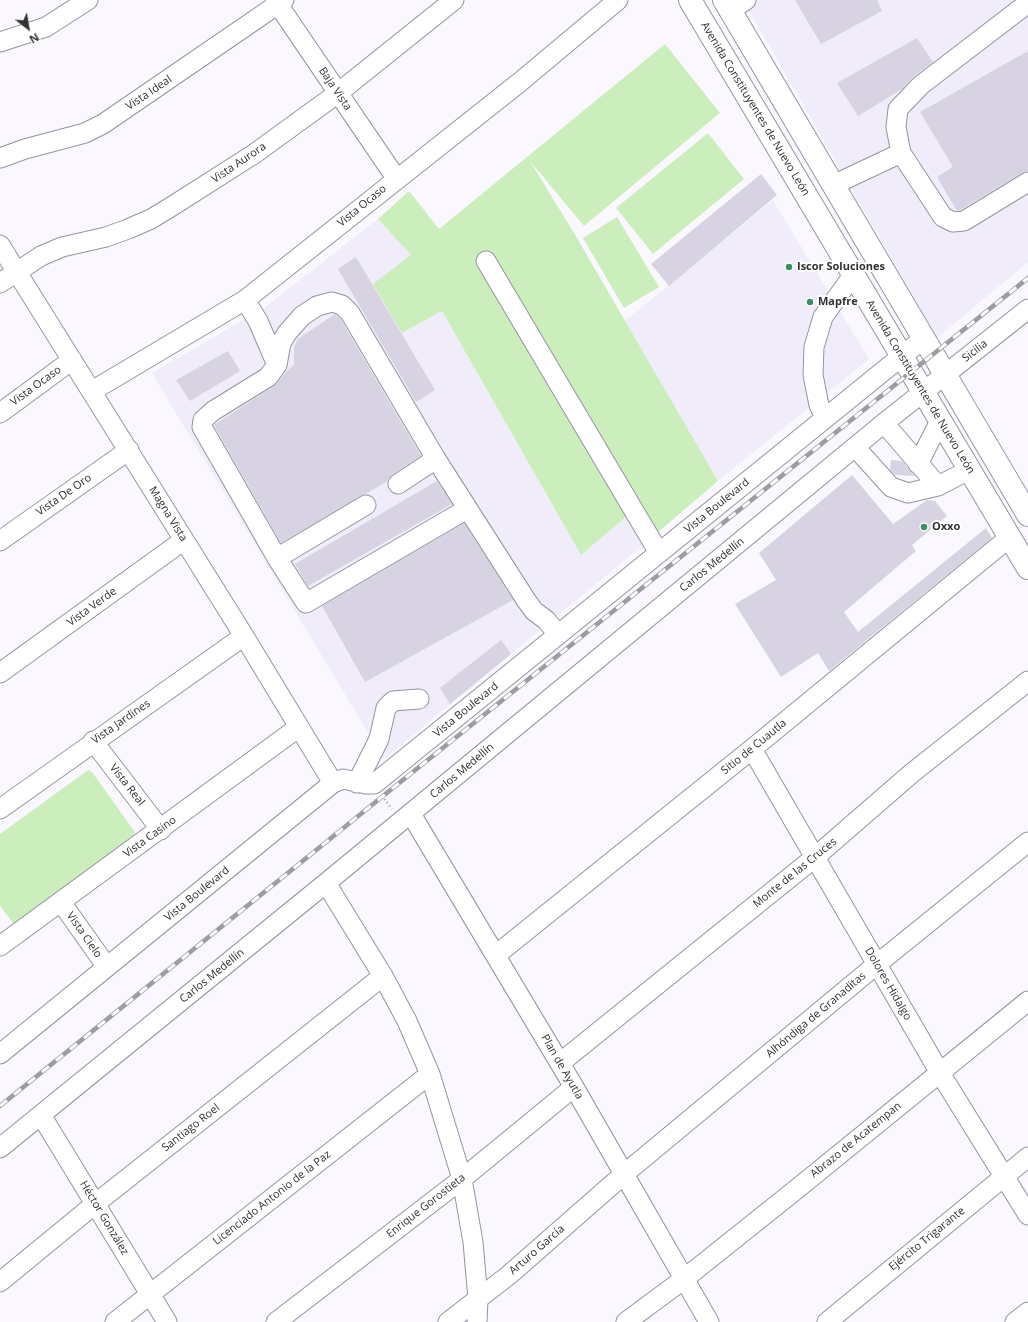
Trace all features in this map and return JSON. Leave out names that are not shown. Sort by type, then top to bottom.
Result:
[{"type":"main road","name":"Avenida Constituyentes de Nuevo León","points":[[690,0],[1028,568]]},
{"type":"main road","points":[[733,4],[779,93],[1028,515]]},
{"type":"main road","points":[[754,107],[779,93]]},
{"type":"street","points":[[0,42],[46,27],[88,0]]},
{"type":"street","name":"Vista Aurora","points":[[0,283],[41,256],[62,247],[106,237],[151,219],[254,154],[338,93],[454,0]]},
{"type":"street","name":"Vista Ocaso","points":[[92,391],[245,300],[396,178],[520,82],[618,0]]},
{"type":"street","name":"Baja Vista","points":[[279,2],[338,93],[396,178]]},
{"type":"street","name":"Vista Ideal","points":[[0,158],[25,149],[85,133],[103,124],[279,2]]},
{"type":"street","points":[[1028,4],[921,85],[898,109],[896,127],[901,152],[943,217],[953,222],[964,220],[1028,182]]},
{"type":"street","points":[[833,185],[901,152]]},
{"type":"street","name":"Magna Vista","points":[[0,245],[129,450],[333,783]]},
{"type":"street","points":[[486,260],[659,553]]},
{"type":"street","points":[[825,417],[819,405],[813,375],[814,347],[823,318],[853,275]]},
{"type":"street","points":[[245,300],[258,321],[277,365]]},
{"type":"street","points":[[467,509],[306,603],[277,558],[202,428],[204,420],[213,411],[268,377],[277,365],[281,343],[287,333],[302,316],[317,306],[332,302],[342,304],[350,313],[436,460],[529,604],[558,634]]},
{"type":"street","name":"Sicilia","points":[[922,392],[1028,309]]},
{"type":"street","name":"Vista Boulevard","points":[[366,783],[558,634],[923,339]]},
{"type":"street","name":"Vista Ocaso","points":[[0,413],[72,360]]},
{"type":"street","name":"Carlos Medellín","points":[[0,1148],[326,883],[922,392]]},
{"type":"street","points":[[918,464],[940,421]]},
{"type":"street","points":[[884,423],[938,486]]},
{"type":"street","points":[[855,447],[891,487],[908,493],[938,486],[969,470]]},
{"type":"street","name":"Vista De Oro","points":[[0,541],[129,450]]},
{"type":"street","points":[[398,484],[436,460]]},
{"type":"street","points":[[277,558],[366,505]]},
{"type":"street","name":"Sitio de Cuautla","points":[[496,955],[752,749],[1010,537]]},
{"type":"street","name":"Vista Verde","points":[[0,673],[184,540]]},
{"type":"street","name":"Vista Jardines","points":[[1,805],[244,636]]},
{"type":"street","name":"Monte de las Cruces","points":[[560,1063],[814,858],[912,773],[1028,681]]},
{"type":"street","points":[[333,783],[343,779],[366,783],[379,739],[386,708],[393,701],[419,699]]},
{"type":"street","name":"Vista Casino","points":[[3,937],[61,902],[161,830],[299,727]]},
{"type":"street","name":"Vista Real","points":[[93,741],[161,830]]},
{"type":"street","name":"Dolores Hidalgo","points":[[752,749],[876,965],[940,1073],[1028,1215]]},
{"type":"street","name":"Vista Boulevard","points":[[0,1054],[333,783]]},
{"type":"street","name":"Plan de Ayutla","points":[[406,817],[496,955],[574,1087],[623,1175],[709,1322]]},
{"type":"street","name":"Alhóndiga de Granaditas","points":[[623,1175],[876,965],[1028,842]]},
{"type":"street","points":[[326,883],[383,976],[406,1021],[430,1074],[462,1179],[473,1242],[478,1299],[477,1322]]},
{"type":"street","name":"Vista Cielo","points":[[61,902],[107,967]]},
{"type":"street","name":"Santiago Roel","points":[[0,1282],[95,1204],[383,976]]},
{"type":"street","name":"Abrazo de Acatempan","points":[[686,1281],[1028,1001]]},
{"type":"street","name":"Licenciado Antonio de la Paz","points":[[115,1322],[430,1074]]},
{"type":"street","name":"Enrique Gorostieta","points":[[276,1322],[462,1179],[574,1087]]},
{"type":"street","name":"Héctor González","points":[[41,1115],[167,1322]]},
{"type":"street","name":"Ejército Trigarante","points":[[826,1322],[1028,1157]]},
{"type":"street","name":"Arturo García","points":[[448,1322],[509,1275],[623,1175]]},
{"type":"street","points":[[626,1322],[686,1281]]},
{"type":"street","points":[[640,1322],[686,1281]]},
{"type":"street","points":[[1015,1322],[1028,1312]]},
{"type":"path","points":[[366,783],[406,817]]},
{"type":"shaded area","points":[[743,0],[1028,0],[1028,262],[937,338]]},
{"type":"shaded area","points":[[773,200],[869,359],[718,481],[625,321]]},
{"type":"shaded area","points":[[378,219],[411,255],[403,333],[442,311],[581,555],[626,517],[643,545],[384,759],[152,373],[264,308]]},
{"type":"green space","points":[[665,44],[720,113],[584,226],[530,161],[577,238],[718,481],[643,545],[626,517],[581,555],[442,311],[402,333],[373,284],[411,255],[378,219],[409,191],[439,229]]},
{"type":"green space","points":[[708,133],[744,179],[653,254],[616,208]]},
{"type":"green space","points":[[617,217],[659,287],[624,308],[583,238]]},
{"type":"green space","points":[[88,770],[92,772],[135,832],[133,836],[13,923],[0,906],[0,834]]},
{"type":"building","points":[[795,0],[877,0],[882,11],[821,44]]},
{"type":"building","points":[[917,38],[933,62],[914,76],[902,89],[858,116],[837,83]]},
{"type":"building","points":[[1028,51],[1028,171],[1022,173],[957,211],[937,177],[953,167],[920,112]]},
{"type":"building","points":[[761,174],[777,195],[669,286],[651,264]]},
{"type":"building","points":[[356,257],[435,390],[416,402],[338,269]]},
{"type":"building","points":[[335,314],[341,320],[421,456],[392,475],[388,481],[281,543],[214,425],[274,386],[294,364],[294,347],[298,339]]},
{"type":"building","points":[[228,351],[240,371],[190,401],[176,380]]},
{"type":"building","points":[[891,460],[902,461],[915,476],[895,475],[890,470]]},
{"type":"building","points":[[852,475],[893,524],[927,500],[935,501],[947,516],[912,545],[916,551],[844,612],[858,632],[986,528],[992,538],[829,671],[818,653],[781,677],[735,604],[776,580],[759,553]]},
{"type":"building","points":[[437,481],[452,504],[308,586],[295,564]]},
{"type":"building","points":[[464,523],[513,600],[365,682],[322,606]]},
{"type":"building","points":[[501,640],[511,654],[450,704],[440,688]]},
{"type":"railway","points":[[0,1106],[1028,278]]},
{"type":"place","name":"Iscor Soluciones","points":[[789,267]]},
{"type":"place","name":"Mapfre","points":[[810,302]]},
{"type":"place","name":"Oxxo","points":[[924,527]]}]
